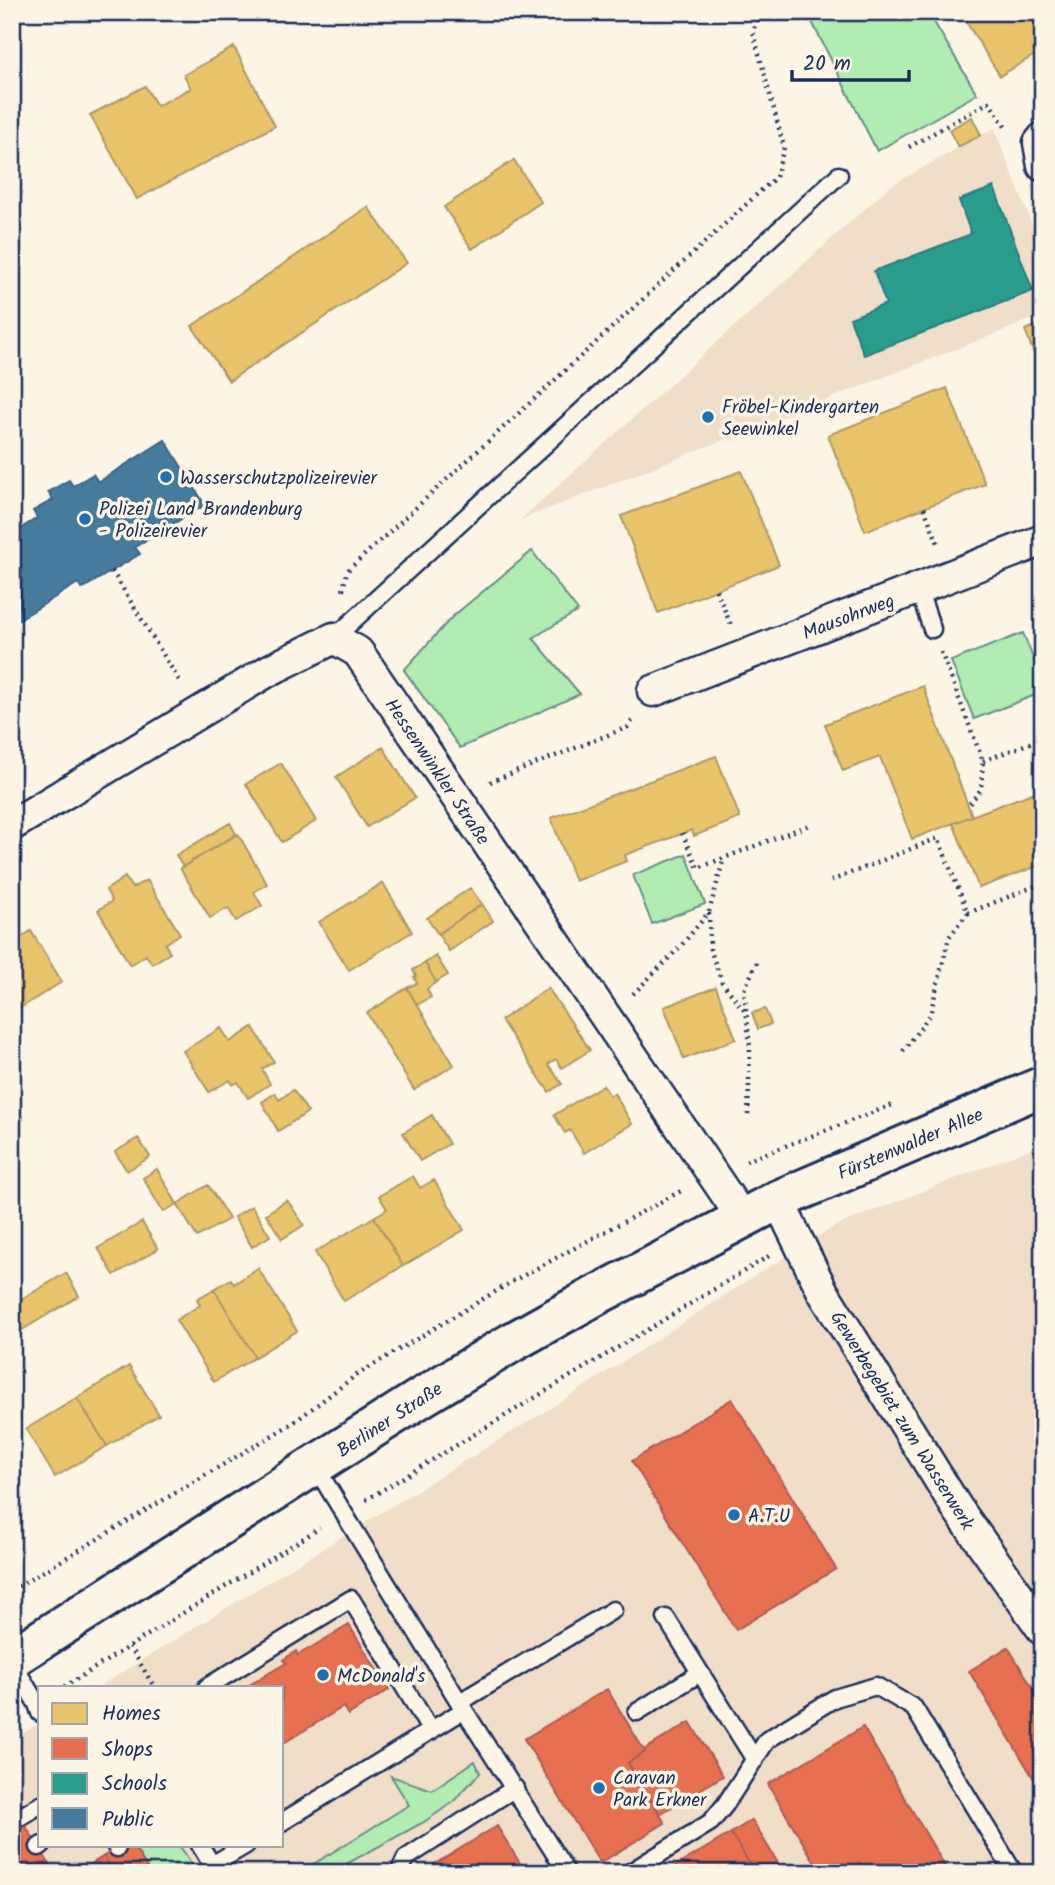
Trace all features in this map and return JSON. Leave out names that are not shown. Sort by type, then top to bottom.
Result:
[{"type":"main road","name":"Fürstenwalder Allee","points":[[778,1200],[1043,1087]]},
{"type":"main road","name":"Berliner Straße","points":[[12,1660],[422,1397],[511,1343],[778,1200]]},
{"type":"street","points":[[1043,138],[1039,143],[1043,166]]},
{"type":"street","name":"Mausohrweg","points":[[653,691],[1043,540]]},
{"type":"street","points":[[12,825],[268,671],[334,638]]},
{"type":"street","name":"Hessenwinkler Straße","points":[[334,638],[358,652],[743,1219]]},
{"type":"street","name":"Gewerbegebiet zum Wasserwerk","points":[[778,1200],[823,1292],[957,1508],[1043,1630]]},
{"type":"lane","points":[[334,638],[839,175]]},
{"type":"lane","points":[[918,588],[932,629]]},
{"type":"lane","points":[[315,1466],[567,1873]]},
{"type":"lane","points":[[210,1686],[351,1599],[431,1731]]},
{"type":"lane","points":[[284,1821],[431,1731],[462,1706],[613,1610]]},
{"type":"lane","points":[[666,1618],[755,1760]]},
{"type":"lane","points":[[12,1660],[38,1707]]},
{"type":"lane","points":[[637,1712],[700,1673]]},
{"type":"lane","points":[[629,1873],[711,1822],[767,1740],[835,1698],[876,1686],[915,1708],[1014,1873]]},
{"type":"lane","points":[[399,1873],[407,1858],[515,1788]]},
{"type":"lane","points":[[20,1817],[38,1806]]},
{"type":"lane","points":[[201,1846],[212,1865],[244,1846]]},
{"type":"path","points":[[334,638],[347,571],[776,177],[784,147],[752,32],[759,12]]},
{"type":"path","points":[[909,147],[989,102],[1006,128]]},
{"type":"path","points":[[924,508],[942,553]]},
{"type":"path","points":[[112,571],[199,713]]},
{"type":"path","points":[[716,590],[735,636]]},
{"type":"path","points":[[932,629],[984,761],[981,789],[968,806]]},
{"type":"path","points":[[490,782],[628,727],[653,691]]},
{"type":"path","points":[[984,761],[1043,738]]},
{"type":"path","points":[[682,833],[698,868],[810,825]]},
{"type":"path","points":[[935,831],[968,913]]},
{"type":"path","points":[[831,881],[938,838]]},
{"type":"path","points":[[724,858],[709,912],[710,949],[722,982],[746,1013]]},
{"type":"path","points":[[903,1051],[930,1015],[949,937],[968,913],[1043,883]]},
{"type":"path","points":[[605,1017],[680,947],[709,912]]},
{"type":"path","points":[[748,1115],[750,1048],[744,990],[759,958]]},
{"type":"path","points":[[12,1590],[293,1423],[355,1376],[513,1282],[712,1174],[903,1100]]},
{"type":"path","points":[[66,1686],[344,1513],[796,1239]]},
{"type":"path","points":[[130,1646],[153,1686]]},
{"type":"shaded area","name":"Fröbel-Kindergarten Seewinkel","points":[[994,128],[1043,252],[1043,315],[520,520],[890,186]]},
{"type":"shaded area","points":[[1043,1144],[1043,1873],[12,1873],[12,1740],[38,1724],[38,1846],[284,1846],[284,1686],[100,1686],[562,1401],[837,1225]]},
{"type":"green space","points":[[807,12],[928,12],[977,94],[877,151]]},
{"type":"green space","points":[[532,551],[578,611],[533,638],[580,694],[460,748],[404,670],[452,617]]},
{"type":"green space","points":[[1023,633],[1043,683],[1043,692],[974,719],[951,661]]},
{"type":"green space","points":[[686,854],[705,904],[652,924],[633,875]]},
{"type":"green space","points":[[475,1761],[480,1773],[452,1803],[424,1822],[330,1873],[299,1873],[409,1805],[391,1776],[432,1790]]},
{"type":"green space","points":[[134,1846],[180,1846],[198,1873],[150,1873]]},
{"type":"building: Homes","points":[[960,12],[1043,12],[1043,50],[1000,76]]},
{"type":"building: Homes","points":[[234,47],[275,126],[137,199],[90,115],[145,86],[157,106],[191,88],[184,75]]},
{"type":"building: Homes","points":[[972,117],[981,135],[958,147],[949,130]]},
{"type":"building: Homes","points":[[514,160],[541,202],[472,249],[444,207]]},
{"type":"building: Homes","points":[[368,207],[407,263],[229,381],[192,326]]},
{"type":"building: Homes","points":[[1043,323],[1043,378],[1025,330]]},
{"type":"building: Homes","points":[[947,388],[985,484],[865,531],[828,435]]},
{"type":"building: Homes","points":[[741,471],[779,565],[658,613],[621,516]]},
{"type":"building: Homes","points":[[923,686],[972,816],[912,839],[880,757],[843,771],[825,724]]},
{"type":"building: Homes","points":[[383,747],[415,798],[367,827],[336,777]]},
{"type":"building: Homes","points":[[716,756],[740,818],[694,836],[692,830],[625,855],[627,861],[575,881],[551,818]]},
{"type":"building: Homes","points":[[281,763],[316,821],[282,842],[246,784]]},
{"type":"building: Homes","points":[[1043,789],[1043,864],[979,888],[953,823]]},
{"type":"building: Homes","points":[[230,823],[236,834],[183,867],[176,855]]},
{"type":"building: Homes","points":[[238,834],[267,884],[254,892],[262,906],[236,921],[228,908],[210,918],[180,868]]},
{"type":"building: Homes","points":[[125,877],[132,888],[147,880],[180,934],[165,944],[170,953],[152,964],[146,955],[130,965],[98,910],[112,901],[106,890]]},
{"type":"building: Homes","points":[[383,883],[412,932],[349,970],[319,922]]},
{"type":"building: Homes","points":[[470,888],[482,904],[438,934],[427,918]]},
{"type":"building: Homes","points":[[482,904],[493,921],[449,951],[438,934]]},
{"type":"building: Homes","points":[[31,931],[62,982],[12,1013],[12,943]]},
{"type":"building: Homes","points":[[436,956],[448,975],[436,982],[425,963]]},
{"type":"building: Homes","points":[[425,963],[436,982],[427,989],[431,997],[417,1005],[407,988],[417,983],[413,970]]},
{"type":"building: Homes","points":[[716,987],[736,1039],[684,1059],[664,1007]]},
{"type":"building: Homes","points":[[407,988],[454,1065],[414,1090],[367,1013]]},
{"type":"building: Homes","points":[[548,988],[590,1050],[562,1068],[556,1059],[548,1064],[562,1084],[549,1092],[501,1020]]},
{"type":"building: Homes","points":[[765,1009],[771,1024],[758,1029],[752,1013]]},
{"type":"building: Homes","points":[[253,1027],[274,1062],[262,1069],[270,1084],[248,1098],[238,1082],[233,1085],[230,1080],[209,1092],[183,1051],[221,1028],[230,1042]]},
{"type":"building: Homes","points":[[603,1085],[610,1096],[614,1093],[632,1124],[584,1153],[570,1130],[565,1133],[554,1115]]},
{"type":"building: Homes","points":[[293,1090],[308,1112],[278,1131],[262,1102],[275,1093],[279,1100]]},
{"type":"building: Homes","points":[[12,1101],[23,1119],[12,1125]]},
{"type":"building: Homes","points":[[432,1115],[449,1144],[420,1161],[403,1133]]},
{"type":"building: Homes","points":[[138,1138],[150,1157],[127,1171],[115,1152]]},
{"type":"building: Homes","points":[[157,1169],[177,1204],[163,1212],[143,1178]]},
{"type":"building: Homes","points":[[413,1176],[420,1188],[434,1180],[464,1230],[403,1266],[374,1217],[387,1209],[379,1196]]},
{"type":"building: Homes","points":[[208,1185],[229,1219],[197,1237],[177,1204]]},
{"type":"building: Homes","points":[[287,1200],[304,1225],[282,1239],[266,1214]]},
{"type":"building: Homes","points":[[252,1206],[270,1236],[252,1247],[234,1217]]},
{"type":"building: Homes","points":[[374,1217],[403,1266],[344,1301],[315,1252]]},
{"type":"building: Homes","points":[[142,1222],[158,1249],[114,1275],[98,1248]]},
{"type":"building: Homes","points":[[258,1268],[297,1331],[255,1357],[214,1289],[231,1279],[234,1284]]},
{"type":"building: Homes","points":[[66,1273],[79,1296],[12,1336],[12,1305]]},
{"type":"building: Homes","points":[[214,1289],[255,1357],[214,1382],[176,1320],[200,1305],[197,1299]]},
{"type":"building: Homes","points":[[129,1366],[159,1415],[107,1446],[77,1398]]},
{"type":"building: Homes","points":[[77,1398],[107,1446],[55,1477],[26,1429]]},
{"type":"building: Shops","name":"A.T.U","points":[[732,1399],[836,1569],[736,1630],[632,1461]]},
{"type":"building: Shops","name":"McDonald's","points":[[349,1625],[389,1690],[348,1715],[343,1707],[284,1743],[284,1686],[248,1686],[286,1663],[283,1660],[296,1651],[298,1655]]},
{"type":"building: Shops","points":[[1008,1647],[1043,1704],[1043,1794],[969,1671]]},
{"type":"building: Shops","name":"Caravan Park Erkner","points":[[607,1689],[645,1752],[628,1763],[665,1823],[600,1863],[524,1739]]},
{"type":"building: Shops","points":[[690,1722],[723,1776],[660,1814],[628,1763]]},
{"type":"building: Shops","points":[[863,1727],[949,1873],[821,1873],[768,1784]]},
{"type":"building: Shops","points":[[12,1804],[55,1873],[12,1873]]},
{"type":"building: Shops","points":[[752,1820],[784,1873],[755,1873],[731,1833]]},
{"type":"building: Shops","points":[[497,1826],[526,1873],[438,1873],[433,1865]]},
{"type":"building: Shops","points":[[731,1833],[755,1873],[664,1873]]},
{"type":"building: Shops","points":[[120,1846],[134,1846],[150,1873],[114,1873],[104,1856]]},
{"type":"building: Shops","points":[[104,1856],[114,1873],[77,1873]]},
{"type":"building: Schools","points":[[994,187],[1033,291],[864,355],[850,318],[886,304],[874,271],[971,234],[959,200]]},
{"type":"building: Public","points":[[165,440],[205,505],[135,547],[140,554],[82,589],[78,583],[12,624],[12,527],[15,532],[37,518],[33,511],[53,500],[48,492],[69,480],[73,486],[93,474],[98,482]]},
{"type":"place","name":"Fröbel-Kindergarten Seewinkel","points":[[708,417]]},
{"type":"place","name":"Wasserschutzpolizeirevier","points":[[166,477]]},
{"type":"place","name":"Polizei Land Brandenburg - Polizeirevier","points":[[85,519]]},
{"type":"place","name":"A.T.U","points":[[734,1515]]},
{"type":"place","name":"McDonald's","points":[[323,1675]]},
{"type":"place","name":"Caravan Park Erkner","points":[[599,1788]]}]
